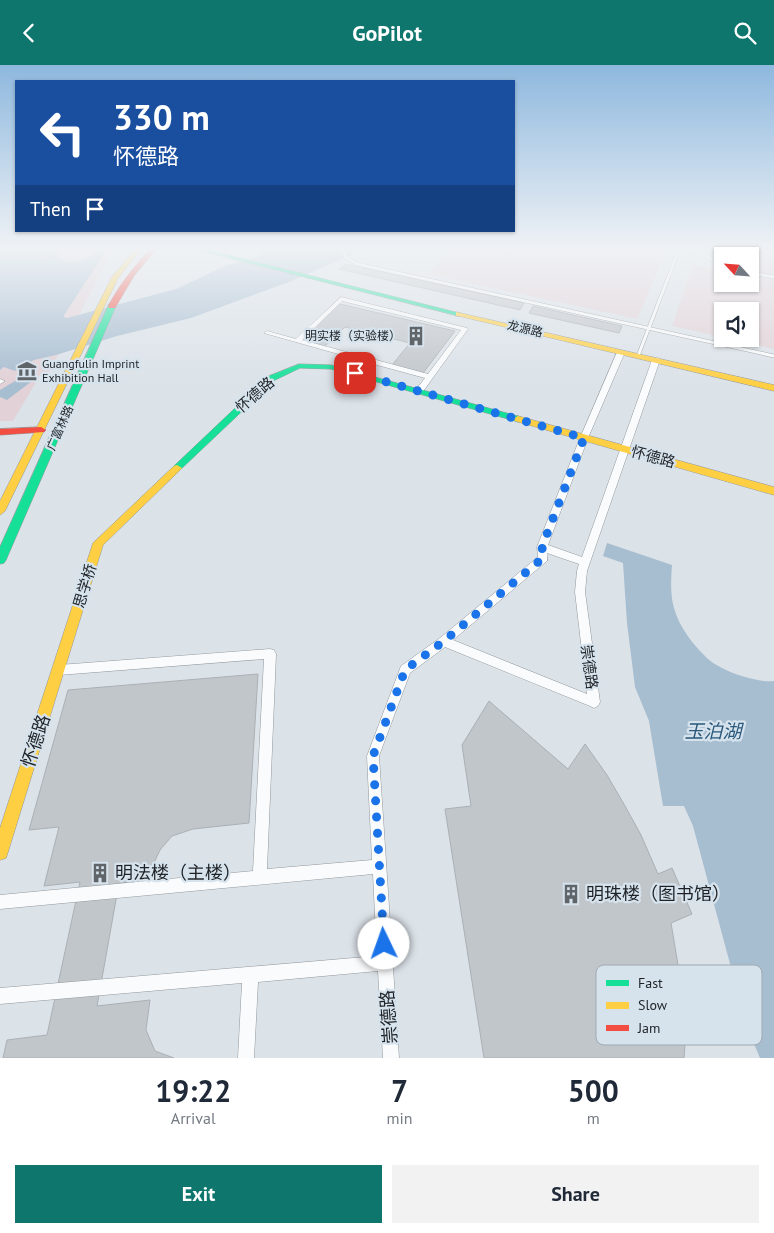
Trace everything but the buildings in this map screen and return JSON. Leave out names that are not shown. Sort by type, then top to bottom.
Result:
[{"type":"main road","name":"广富林路","points":[[0,511],[106,293]]},
{"type":"main road","name":"广富林路","points":[[0,560],[119,293]]},
{"type":"main road","name":"龙源路","points":[[379,293],[774,388]]},
{"type":"main road","name":"怀德路","points":[[98,543],[272,378],[299,366],[331,367],[774,491]]},
{"type":"main road","points":[[0,432],[41,430]]},
{"type":"main road","name":"思学桥","points":[[72,630],[98,543]]},
{"type":"main road","name":"怀德路","points":[[0,851],[72,630]]},
{"type":"street","points":[[297,341],[342,299],[465,329],[419,391]]},
{"type":"street","points":[[267,333],[430,377]]},
{"type":"street","name":"崇德路","points":[[391,1058],[373,756],[405,670],[444,641],[543,558],[542,547],[584,438],[621,352]]},
{"type":"street","points":[[342,370],[354,356]]},
{"type":"street","name":"崇德路","points":[[444,641],[594,701],[580,592],[584,562],[656,360]]},
{"type":"street","points":[[360,387],[368,377]]},
{"type":"street","points":[[542,547],[584,562]]},
{"type":"street","points":[[59,670],[270,654],[260,877]]},
{"type":"street","points":[[0,902],[380,866]]},
{"type":"street","points":[[0,996],[385,963]]},
{"type":"street","points":[[246,1058],[250,976]]},
{"type":"lane","points":[[490,293],[774,356]]},
{"type":"lane","points":[[638,356],[662,293]]},
{"type":"shaded area","points":[[0,293],[90,293],[48,374],[40,375],[13,421],[0,421]]},
{"type":"shaded area","points":[[518,293],[648,293],[637,319]]},
{"type":"shaded area","points":[[683,293],[774,293],[774,349],[759,346],[759,302],[714,302],[714,335],[672,326]]},
{"type":"water","points":[[0,293],[78,293],[64,315],[67,318],[160,293],[258,293],[191,318],[117,336],[34,360],[15,371],[4,367],[0,370]]},
{"type":"water","points":[[20,378],[32,381],[7,400],[0,397],[0,390]]},
{"type":"water","name":"玉泊湖","points":[[607,543],[672,565],[671,592],[676,615],[697,648],[721,668],[758,680],[774,681],[774,1058],[760,1058],[755,1045],[762,1045],[762,965],[730,965],[693,826],[684,806],[663,806],[649,721],[635,687],[627,623],[623,563],[603,556]]},
{"type":"traffic: fast","points":[[376,293],[459,314]]},
{"type":"traffic: fast","points":[[0,560],[112,306]]},
{"type":"traffic: fast","points":[[177,468],[272,378],[299,366],[331,367],[518,419]]},
{"type":"traffic: slow","points":[[0,511],[107,293]]},
{"type":"traffic: slow","points":[[459,314],[774,388]]},
{"type":"traffic: slow","points":[[518,419],[774,491]]},
{"type":"traffic: slow","points":[[0,852],[98,543],[177,468]]},
{"type":"traffic: jam","points":[[112,306],[119,293]]},
{"type":"traffic: jam","points":[[0,432],[41,430]]},
{"type":"place","name":"明实楼（实验楼）","points":[[416,336]]},
{"type":"place","name":"Guangfulin Imprint Exhibition Hall","points":[[27,371]]},
{"type":"place","name":"明法楼（主楼）","points":[[100,873]]},
{"type":"place","name":"明珠楼（图书馆）","points":[[571,894]]},
{"type":"route","points":[[355,373],[584,438],[542,547],[543,558],[444,641],[405,670],[373,756],[384,944]]}]
